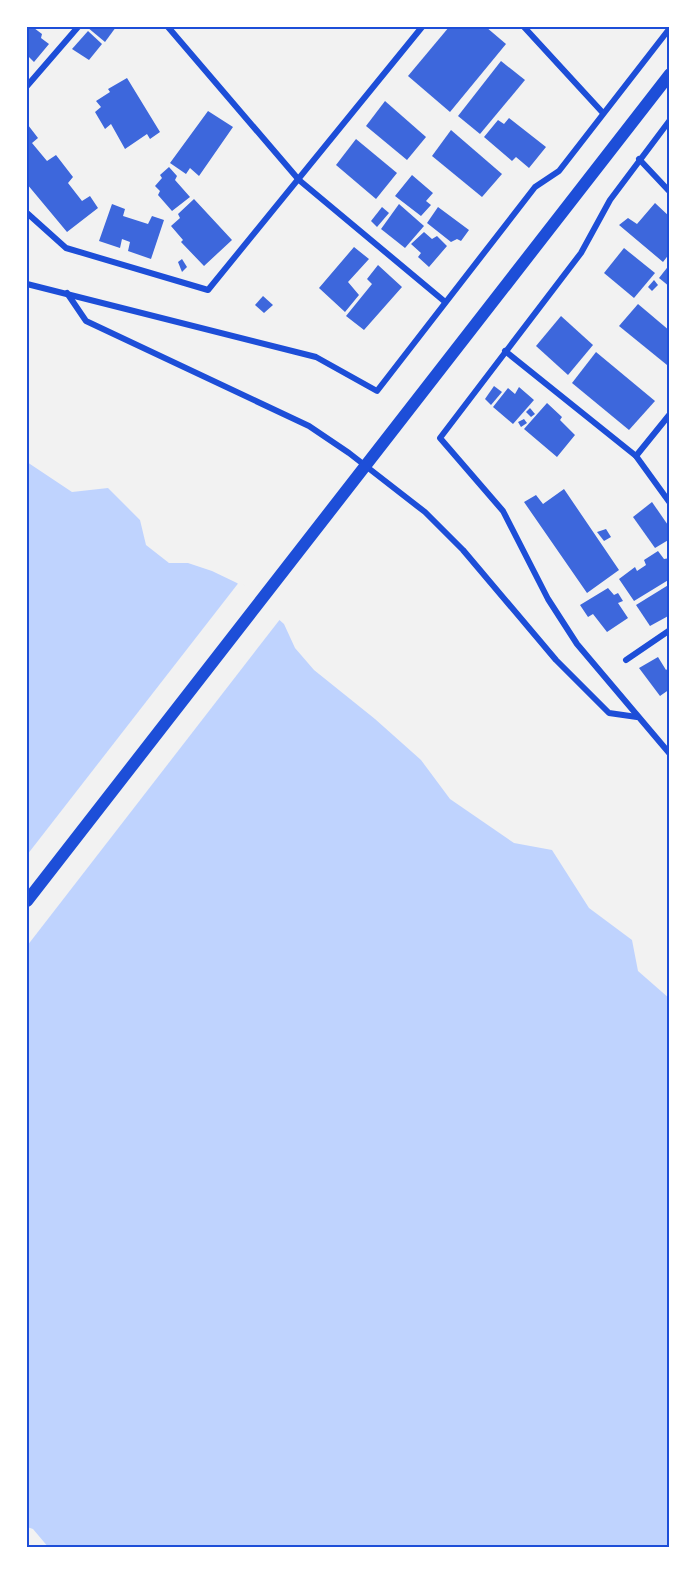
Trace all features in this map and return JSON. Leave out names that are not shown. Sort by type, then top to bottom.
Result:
[{"type":"main road","points":[[27,901],[670,74]]},
{"type":"street","points":[[27,86],[78,27]]},
{"type":"street","points":[[168,27],[299,180],[444,301]]},
{"type":"street","points":[[27,213],[66,248],[208,290],[422,27]]},
{"type":"street","points":[[524,27],[603,113]]},
{"type":"street","points":[[27,284],[316,357],[377,390],[444,301],[535,188],[559,171],[670,28]]},
{"type":"street","points":[[670,120],[610,200],[581,253],[440,438],[503,511],[548,599],[577,644],[670,754]]},
{"type":"street","points":[[639,159],[670,192]]},
{"type":"street","points":[[67,293],[86,321],[309,426],[362,470],[425,512],[464,550],[549,652],[609,712],[637,717]]},
{"type":"street","points":[[505,351],[636,456],[670,504]]},
{"type":"street","points":[[636,456],[670,414]]},
{"type":"street","points":[[626,660],[670,630]]},
{"type":"water","points":[[27,462],[72,492],[108,488],[140,520],[146,545],[169,563],[188,563],[237,583],[284,624],[295,648],[314,670],[421,760],[450,799],[514,843],[552,850],[589,908],[632,940],[638,971],[670,999],[670,1548],[49,1548],[33,1529],[27,1527]]},
{"type":"pier","points":[[240,581],[281,618],[27,946],[27,855]]},
{"type":"building","points":[[27,27],[34,28],[42,34],[41,38],[49,44],[34,62],[27,55]]},
{"type":"building","points":[[87,27],[116,27],[105,42]]},
{"type":"building","points":[[449,27],[486,27],[506,44],[450,112],[408,76]]},
{"type":"building","points":[[88,31],[102,44],[89,60],[72,49]]},
{"type":"building","points":[[501,61],[525,80],[480,134],[458,116]]},
{"type":"building","points":[[127,78],[160,132],[150,139],[147,134],[125,149],[111,124],[105,129],[95,112],[101,107],[96,101],[110,92],[108,89]]},
{"type":"building","points":[[385,101],[426,137],[407,160],[366,126]]},
{"type":"building","points":[[208,111],[233,127],[199,176],[190,168],[186,174],[170,163]]},
{"type":"building","points":[[509,118],[546,147],[529,168],[516,157],[512,161],[484,137],[498,120],[504,124]]},
{"type":"building","points":[[28,125],[38,138],[32,143],[47,161],[56,155],[73,177],[68,183],[82,201],[90,196],[98,208],[67,232],[27,184]]},
{"type":"building","points":[[451,130],[502,174],[482,197],[432,156]]},
{"type":"building","points":[[356,139],[397,173],[376,199],[336,165]]},
{"type":"building","points":[[169,167],[177,176],[175,180],[190,197],[172,211],[158,195],[160,191],[155,186],[162,178],[160,175]]},
{"type":"building","points":[[412,175],[433,193],[426,201],[431,205],[421,216],[395,196]]},
{"type":"building","points":[[194,199],[232,240],[204,266],[181,242],[183,240],[171,226],[180,218],[178,214]]},
{"type":"building","points":[[655,203],[670,217],[670,253],[663,262],[619,225],[628,218],[637,224]]},
{"type":"building","points":[[112,204],[125,209],[123,216],[148,224],[152,216],[164,220],[151,259],[128,251],[130,242],[122,239],[120,248],[99,241]]},
{"type":"building","points":[[399,204],[424,226],[405,248],[381,229]]},
{"type":"building","points":[[382,207],[389,213],[377,227],[371,221]]},
{"type":"building","points":[[438,207],[469,230],[461,241],[457,239],[451,242],[427,223]]},
{"type":"building","points":[[424,232],[432,239],[437,236],[447,246],[429,267],[418,257],[421,253],[411,244]]},
{"type":"building","points":[[354,247],[369,259],[348,282],[359,295],[345,312],[319,288]]},
{"type":"building","points":[[624,248],[655,273],[634,298],[604,273]]},
{"type":"building","points":[[182,259],[187,267],[182,272],[178,262]]},
{"type":"building","points":[[670,264],[670,287],[659,278]]},
{"type":"building","points":[[378,265],[402,287],[364,330],[346,316],[372,284],[367,279]]},
{"type":"building","points":[[654,280],[658,285],[652,291],[648,287]]},
{"type":"building","points":[[263,296],[273,305],[264,313],[255,305]]},
{"type":"building","points":[[638,304],[670,331],[670,361],[667,365],[619,326]]},
{"type":"building","points":[[561,316],[593,345],[568,375],[536,346]]},
{"type":"building","points":[[596,352],[655,401],[629,430],[572,383]]},
{"type":"building","points":[[494,386],[502,392],[491,405],[485,399]]},
{"type":"building","points":[[519,387],[534,400],[513,424],[493,407],[508,388],[515,394]]},
{"type":"building","points":[[547,403],[562,417],[560,420],[575,435],[557,457],[524,429]]},
{"type":"building","points":[[530,408],[535,414],[531,417],[526,412]]},
{"type":"building","points":[[524,419],[527,423],[521,427],[518,422]]},
{"type":"building","points":[[564,489],[619,570],[587,593],[524,502],[536,495],[543,504]]},
{"type":"building","points":[[652,502],[670,528],[670,539],[655,548],[633,517]]},
{"type":"building","points":[[606,529],[611,537],[604,541],[597,532]]},
{"type":"building","points":[[658,551],[664,559],[670,558],[670,579],[634,601],[619,579],[635,567],[637,571],[646,565],[644,560]]},
{"type":"building","points":[[670,584],[670,615],[650,626],[636,605]]},
{"type":"building","points":[[608,588],[614,595],[618,593],[623,601],[618,603],[628,618],[607,632],[593,614],[588,617],[580,605]]},
{"type":"building","points":[[658,657],[666,670],[670,667],[670,689],[660,696],[639,668]]}]
